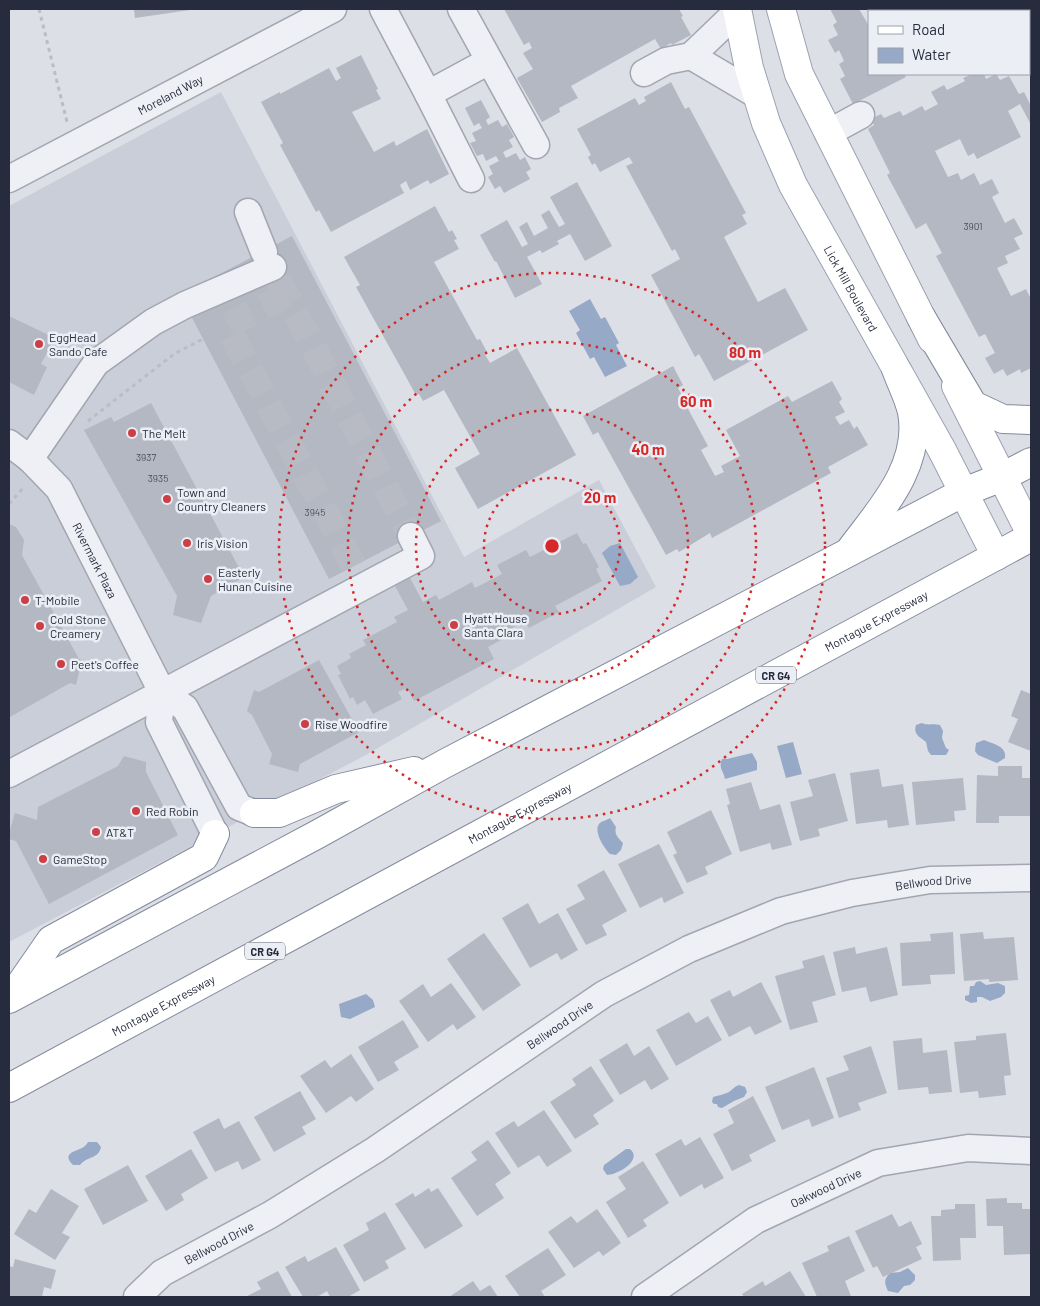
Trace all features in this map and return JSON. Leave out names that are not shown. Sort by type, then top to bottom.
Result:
[{"type":"main road","points":[[781,9],[799,74],[1031,536]]},
{"type":"main road","name":"Lick Mill Boulevard","points":[[738,10],[741,34],[757,95],[766,123],[793,185],[964,492],[996,556]]},
{"type":"main road","points":[[921,317],[972,405],[1003,420],[1031,420]]},
{"type":"main road","points":[[846,555],[896,488],[908,460],[913,430],[912,411],[896,369]]},
{"type":"main road","points":[[10,999],[318,834],[444,764],[964,492],[1002,477],[1031,462]]},
{"type":"main road","name":"Montague Expressway","points":[[9,1088],[1031,536]]},
{"type":"main road","points":[[254,813],[279,814],[336,789],[444,764]]},
{"type":"main road","points":[[10,999],[51,940],[204,857],[215,834]]},
{"type":"street","points":[[383,9],[471,179]]},
{"type":"street","points":[[461,9],[536,145]]},
{"type":"street","name":"Moreland Way","points":[[9,180],[329,10]]},
{"type":"street","points":[[644,73],[666,61],[691,56],[738,10]]},
{"type":"street","points":[[691,56],[757,95]]},
{"type":"street","points":[[428,94],[489,61]]},
{"type":"street","points":[[828,133],[861,116]]},
{"type":"street","points":[[35,464],[96,363],[153,322],[268,260],[248,212]]},
{"type":"street","name":"Rivermark Plaza","points":[[9,443],[35,464],[59,489],[162,692],[185,708],[239,808],[254,813]]},
{"type":"street","points":[[9,774],[162,692],[359,576],[421,556],[411,536]]},
{"type":"street","points":[[162,692],[159,722],[215,834]]},
{"type":"street","name":"Bellwood Drive","points":[[137,1297],[162,1272],[286,1205],[374,1150],[604,994],[689,949],[781,911],[852,893],[930,880],[1031,878]]},
{"type":"street","name":"Oakwood Drive","points":[[645,1297],[756,1220],[878,1163],[968,1148],[1031,1151]]},
{"type":"path","points":[[39,9],[73,146]]},
{"type":"path","points":[[82,428],[87,421],[174,354],[203,338]]},
{"type":"path","points":[[9,504],[35,464]]},
{"type":"shaded area","points":[[221,92],[464,557],[599,480],[656,587],[364,756],[9,942],[9,206]]},
{"type":"water","points":[[590,299],[601,319],[605,317],[619,343],[616,345],[627,366],[605,377],[594,357],[590,359],[576,333],[580,330],[569,311]]},
{"type":"water","points":[[620,543],[638,577],[630,584],[620,586],[602,553],[610,546]]},
{"type":"water","points":[[922,723],[940,725],[943,731],[942,738],[946,748],[949,750],[946,755],[931,755],[928,751],[926,742],[915,731],[916,725]]},
{"type":"water","points":[[984,740],[1002,748],[1005,758],[997,763],[978,755],[975,751],[976,743]]},
{"type":"water","points":[[793,742],[802,774],[786,778],[777,746]]},
{"type":"water","points":[[752,753],[757,762],[757,770],[725,779],[721,767],[722,759]]},
{"type":"water","points":[[610,818],[616,827],[617,836],[623,843],[621,850],[616,855],[608,852],[600,840],[597,831],[600,823]]},
{"type":"water","points":[[980,981],[986,985],[998,983],[1005,986],[1005,993],[1001,997],[990,1001],[982,997],[977,997],[977,1002],[971,1003],[965,1000],[965,996],[969,995],[970,986],[974,986],[976,982]]},
{"type":"water","points":[[366,994],[373,1000],[375,1007],[350,1019],[341,1017],[339,1004]]},
{"type":"water","points":[[739,1085],[745,1087],[747,1092],[744,1097],[722,1108],[712,1102],[713,1097],[729,1092]]},
{"type":"water","points":[[88,1142],[97,1142],[101,1147],[100,1151],[80,1165],[73,1165],[68,1158],[70,1154],[83,1148]]},
{"type":"water","points":[[626,1149],[630,1149],[633,1153],[631,1162],[623,1170],[607,1175],[603,1169],[604,1165]]},
{"type":"water","points":[[908,1268],[915,1275],[915,1280],[910,1285],[904,1286],[898,1293],[888,1291],[885,1281],[888,1275]]},
{"type":"building","points":[[134,9],[190,9],[190,10],[135,18]]},
{"type":"building","points":[[504,9],[679,9],[683,16],[681,17],[691,35],[661,49],[655,39],[571,86],[578,98],[559,108],[560,112],[542,122],[517,78],[533,69],[523,53],[532,48],[529,42],[524,45]]},
{"type":"building","points":[[830,9],[859,9],[868,24],[868,75],[905,75],[906,77],[853,104],[840,79],[845,76],[839,64],[844,61],[839,50],[835,53],[828,40],[838,35],[833,25],[837,22]]},
{"type":"building","points":[[1031,9],[1031,24],[1030,10],[1006,10]]},
{"type":"building","points":[[1030,25],[1031,28],[1030,67]]},
{"type":"building","points":[[361,55],[381,99],[352,112],[374,152],[394,141],[396,146],[427,129],[449,174],[430,184],[428,180],[410,190],[406,181],[400,185],[404,193],[331,232],[319,210],[316,212],[280,145],[283,143],[261,102],[329,68],[336,81],[341,78],[336,68]]},
{"type":"building","points":[[970,75],[984,75],[986,79],[997,75],[1000,80],[1009,76],[1019,94],[1024,92],[1031,106],[1031,125],[1020,104],[1008,111],[1021,137],[977,159],[974,153],[968,156],[960,139],[935,151],[948,177],[958,173],[961,180],[974,173],[980,185],[992,179],[999,193],[992,197],[1005,223],[1014,218],[1023,234],[1014,238],[1020,249],[1005,256],[1008,263],[997,268],[1011,296],[1026,289],[1031,299],[1031,368],[1021,373],[1020,369],[1007,376],[1003,369],[994,374],[985,358],[995,353],[985,334],[979,337],[936,256],[942,253],[926,223],[916,229],[887,175],[890,173],[868,129],[874,125],[871,119],[881,114],[884,118],[900,111],[903,116],[922,106],[925,111],[938,104],[931,92],[944,85],[947,90],[965,81],[963,78]]},
{"type":"building","points":[[671,82],[685,109],[689,107],[746,213],[742,215],[747,224],[724,237],[758,302],[785,288],[808,330],[714,381],[699,354],[695,357],[651,275],[680,259],[675,249],[672,251],[626,166],[633,163],[629,157],[600,172],[595,163],[592,165],[588,157],[591,155],[577,129],[635,98],[639,105],[646,101],[644,97]]},
{"type":"building","points":[[481,100],[490,117],[486,120],[488,125],[498,120],[502,127],[507,124],[514,137],[509,140],[513,147],[503,152],[506,158],[516,153],[520,160],[525,157],[531,169],[526,172],[530,179],[504,193],[500,186],[495,189],[488,177],[493,174],[489,166],[499,161],[496,156],[486,161],[483,154],[477,156],[470,143],[476,141],[472,133],[482,128],[479,123],[474,126],[465,108]]},
{"type":"building","points":[[577,182],[612,246],[585,261],[570,234],[557,241],[559,244],[542,253],[540,250],[527,257],[542,284],[515,298],[480,235],[507,220],[522,247],[528,244],[519,227],[527,222],[534,236],[548,228],[541,215],[549,210],[559,227],[565,224],[550,197]]},
{"type":"building","points":[[435,206],[449,232],[452,230],[457,239],[454,240],[459,249],[434,262],[477,340],[480,339],[487,352],[484,353],[490,363],[517,348],[576,455],[478,509],[455,468],[480,454],[444,390],[423,401],[419,394],[416,395],[356,287],[360,285],[344,257]]},
{"type":"building","points":[[292,236],[441,521],[329,579],[180,295]]},
{"type":"building","points":[[9,316],[55,338],[41,364],[47,367],[34,395],[9,382]]},
{"type":"building","points":[[673,366],[683,385],[678,388],[708,446],[701,450],[715,476],[724,472],[721,466],[740,456],[726,430],[788,396],[792,402],[832,381],[842,399],[839,402],[845,412],[835,417],[840,425],[849,420],[854,429],[857,426],[868,445],[828,467],[831,473],[712,538],[710,533],[679,552],[677,549],[666,555],[598,432],[593,435],[583,416]]},
{"type":"building","points":[[151,403],[244,577],[211,596],[201,623],[173,615],[177,596],[84,430],[111,417],[114,422]]},
{"type":"building","points":[[9,524],[16,527],[24,540],[22,555],[79,659],[82,660],[76,685],[70,683],[10,717]]},
{"type":"building","name":"Hyatt House Santa Clara","points":[[577,533],[583,544],[586,543],[599,567],[596,569],[602,581],[555,606],[559,612],[529,628],[525,621],[500,634],[501,640],[488,647],[494,659],[414,701],[407,688],[398,692],[402,699],[373,714],[365,700],[357,705],[353,697],[350,699],[338,675],[341,674],[337,666],[351,658],[349,654],[366,645],[363,640],[397,622],[394,617],[408,610],[395,586],[410,578],[423,602],[436,595],[439,600],[472,582],[475,588],[502,574],[497,565],[526,550],[530,557]]},
{"type":"building","name":"Rise Woodfire","points":[[319,660],[359,732],[300,764],[298,772],[269,764],[272,754],[252,715],[247,711],[254,690],[259,692]]},
{"type":"building","points":[[1021,690],[1031,694],[1031,751],[1008,742],[1018,719],[1011,716]]},
{"type":"building","points":[[124,756],[146,762],[146,772],[178,835],[49,904],[16,841],[9,839],[15,813],[37,820],[38,807],[118,766]]},
{"type":"building","points":[[998,766],[1022,766],[1022,778],[1031,778],[1031,816],[999,816],[999,823],[976,823],[977,775],[998,776]]},
{"type":"building","points":[[879,769],[882,787],[903,784],[909,825],[888,828],[887,820],[856,824],[850,773]]},
{"type":"building","points":[[835,773],[848,821],[818,829],[820,836],[800,841],[790,802],[813,796],[808,780]]},
{"type":"building","points":[[963,778],[966,810],[954,811],[955,821],[916,825],[912,782]]},
{"type":"building","points":[[751,782],[760,810],[780,804],[792,845],[772,850],[770,843],[740,852],[727,805],[730,804],[726,789]]},
{"type":"building","points":[[711,810],[732,854],[705,867],[708,874],[687,883],[673,855],[677,853],[667,832]]},
{"type":"building","points":[[659,844],[684,893],[664,903],[662,897],[640,908],[618,864]]},
{"type":"building","points":[[604,870],[627,911],[602,925],[607,935],[586,945],[566,909],[585,899],[577,885]]},
{"type":"building","points":[[528,903],[539,924],[558,913],[578,950],[561,960],[557,953],[530,968],[502,918]]},
{"type":"building","points":[[953,932],[955,974],[930,975],[931,984],[902,986],[900,943],[931,941],[930,934]]},
{"type":"building","points":[[983,932],[984,939],[1014,937],[1018,980],[989,982],[989,979],[964,981],[960,934]]},
{"type":"building","points":[[484,933],[521,985],[483,1011],[447,959]]},
{"type":"building","points":[[855,947],[856,954],[887,947],[898,995],[870,1002],[866,987],[842,992],[833,952]]},
{"type":"building","points":[[824,955],[836,995],[812,1002],[818,1022],[790,1030],[775,976],[804,968],[802,961]]},
{"type":"building","points":[[761,982],[782,1022],[755,1035],[750,1026],[729,1037],[710,1000],[730,990],[733,997]]},
{"type":"building","points":[[451,983],[476,1017],[457,1030],[453,1024],[428,1042],[399,1001],[423,984],[431,997]]},
{"type":"building","points":[[689,1012],[696,1023],[708,1016],[722,1040],[676,1066],[656,1030]]},
{"type":"building","points":[[403,1020],[419,1047],[394,1062],[399,1070],[378,1082],[358,1047]]},
{"type":"building","points":[[1006,1033],[1011,1075],[1004,1076],[1006,1095],[979,1098],[978,1091],[960,1093],[954,1042],[976,1040],[976,1036]]},
{"type":"building","points":[[922,1038],[923,1053],[947,1050],[952,1092],[929,1094],[928,1087],[898,1090],[893,1041]]},
{"type":"building","points":[[627,1043],[634,1056],[649,1046],[669,1079],[651,1090],[645,1080],[620,1095],[599,1060]]},
{"type":"building","points":[[871,1046],[887,1093],[858,1103],[861,1110],[839,1118],[826,1078],[849,1070],[843,1056]]},
{"type":"building","points":[[351,1054],[374,1089],[356,1102],[351,1096],[326,1113],[300,1076],[325,1060],[331,1068]]},
{"type":"building","points":[[591,1066],[614,1101],[593,1115],[599,1124],[575,1139],[550,1102],[576,1085],[572,1079]]},
{"type":"building","points":[[814,1067],[834,1118],[812,1127],[809,1119],[782,1130],[765,1087]]},
{"type":"building","points":[[300,1091],[316,1119],[302,1127],[306,1134],[274,1152],[254,1117]]},
{"type":"building","points":[[753,1096],[776,1141],[749,1155],[752,1161],[732,1171],[713,1134],[734,1123],[728,1110]]},
{"type":"building","points":[[544,1110],[572,1151],[547,1167],[539,1155],[518,1168],[495,1133],[514,1121],[518,1127]]},
{"type":"building","points":[[219,1118],[224,1129],[239,1121],[261,1160],[242,1170],[238,1161],[215,1172],[193,1132]]},
{"type":"building","points":[[700,1137],[724,1178],[704,1189],[702,1184],[680,1197],[655,1154],[681,1139],[685,1146]]},
{"type":"building","points":[[488,1140],[511,1173],[495,1184],[504,1198],[477,1216],[451,1178],[477,1160],[471,1152]]},
{"type":"building","points":[[191,1149],[208,1178],[181,1194],[184,1200],[166,1211],[145,1176]]},
{"type":"building","points":[[643,1161],[669,1203],[643,1220],[647,1226],[628,1238],[606,1202],[626,1189],[618,1177]]},
{"type":"building","points":[[128,1165],[148,1201],[103,1225],[84,1189]]},
{"type":"building","points":[[429,1188],[431,1192],[438,1188],[463,1226],[425,1249],[395,1204],[413,1193],[415,1197]]},
{"type":"building","points":[[51,1189],[79,1206],[62,1233],[70,1237],[55,1260],[14,1234],[29,1209],[36,1213]]},
{"type":"building","points":[[1007,1198],[1007,1203],[1022,1203],[1022,1209],[1031,1209],[1031,1254],[1004,1255],[1003,1226],[987,1226],[986,1199]]},
{"type":"building","points":[[955,1204],[975,1204],[976,1238],[960,1238],[961,1260],[933,1261],[931,1216],[941,1216],[941,1210],[955,1209]]},
{"type":"building","points":[[597,1209],[621,1243],[603,1256],[599,1251],[574,1268],[548,1232],[571,1216],[577,1223]]},
{"type":"building","points":[[385,1212],[406,1249],[385,1261],[389,1268],[364,1282],[343,1245],[369,1230],[366,1223]]},
{"type":"building","points":[[892,1214],[899,1227],[911,1221],[922,1244],[916,1247],[922,1259],[883,1277],[877,1266],[873,1268],[855,1231]]},
{"type":"building","points":[[849,1236],[865,1271],[845,1281],[851,1296],[817,1297],[802,1263],[829,1251],[827,1246]]},
{"type":"building","points":[[336,1247],[360,1290],[348,1297],[330,1297],[327,1291],[317,1297],[303,1297],[285,1267],[305,1256],[308,1262]]},
{"type":"building","points":[[548,1248],[566,1275],[541,1291],[545,1297],[520,1297],[505,1276]]},
{"type":"building","points":[[15,1259],[56,1270],[51,1289],[44,1287],[42,1297],[9,1297],[9,1266],[13,1267]]},
{"type":"building","points":[[278,1271],[292,1297],[245,1297],[261,1289],[257,1282]]},
{"type":"building","points":[[790,1271],[806,1297],[744,1297],[742,1294],[763,1281],[765,1286]]},
{"type":"building","points":[[473,1281],[480,1291],[490,1285],[498,1297],[449,1297]]},
{"type":"tunnel","points":[[278,279],[411,536]]},
{"type":"tunnel","points":[[286,295],[227,326],[354,566]]},
{"type":"place","name":"EggHead Sando Cafe","points":[[39,344]]},
{"type":"place","name":"The Melt","points":[[132,433]]},
{"type":"place","name":"Town and Country Cleaners","points":[[167,499]]},
{"type":"place","name":"Iris Vision","points":[[187,543]]},
{"type":"place","name":"Easterly Hunan Cuisine","points":[[208,579]]},
{"type":"place","name":"T-Mobile","points":[[25,600]]},
{"type":"place","name":"Hyatt House Santa Clara","points":[[454,625]]},
{"type":"place","name":"Cold Stone Creamery","points":[[40,626]]},
{"type":"place","name":"Peet's Coffee","points":[[61,664]]},
{"type":"place","name":"Rise Woodfire","points":[[305,724]]},
{"type":"place","name":"Red Robin","points":[[136,811]]},
{"type":"place","name":"AT&T","points":[[96,832]]},
{"type":"place","name":"GameStop","points":[[43,859]]}]
